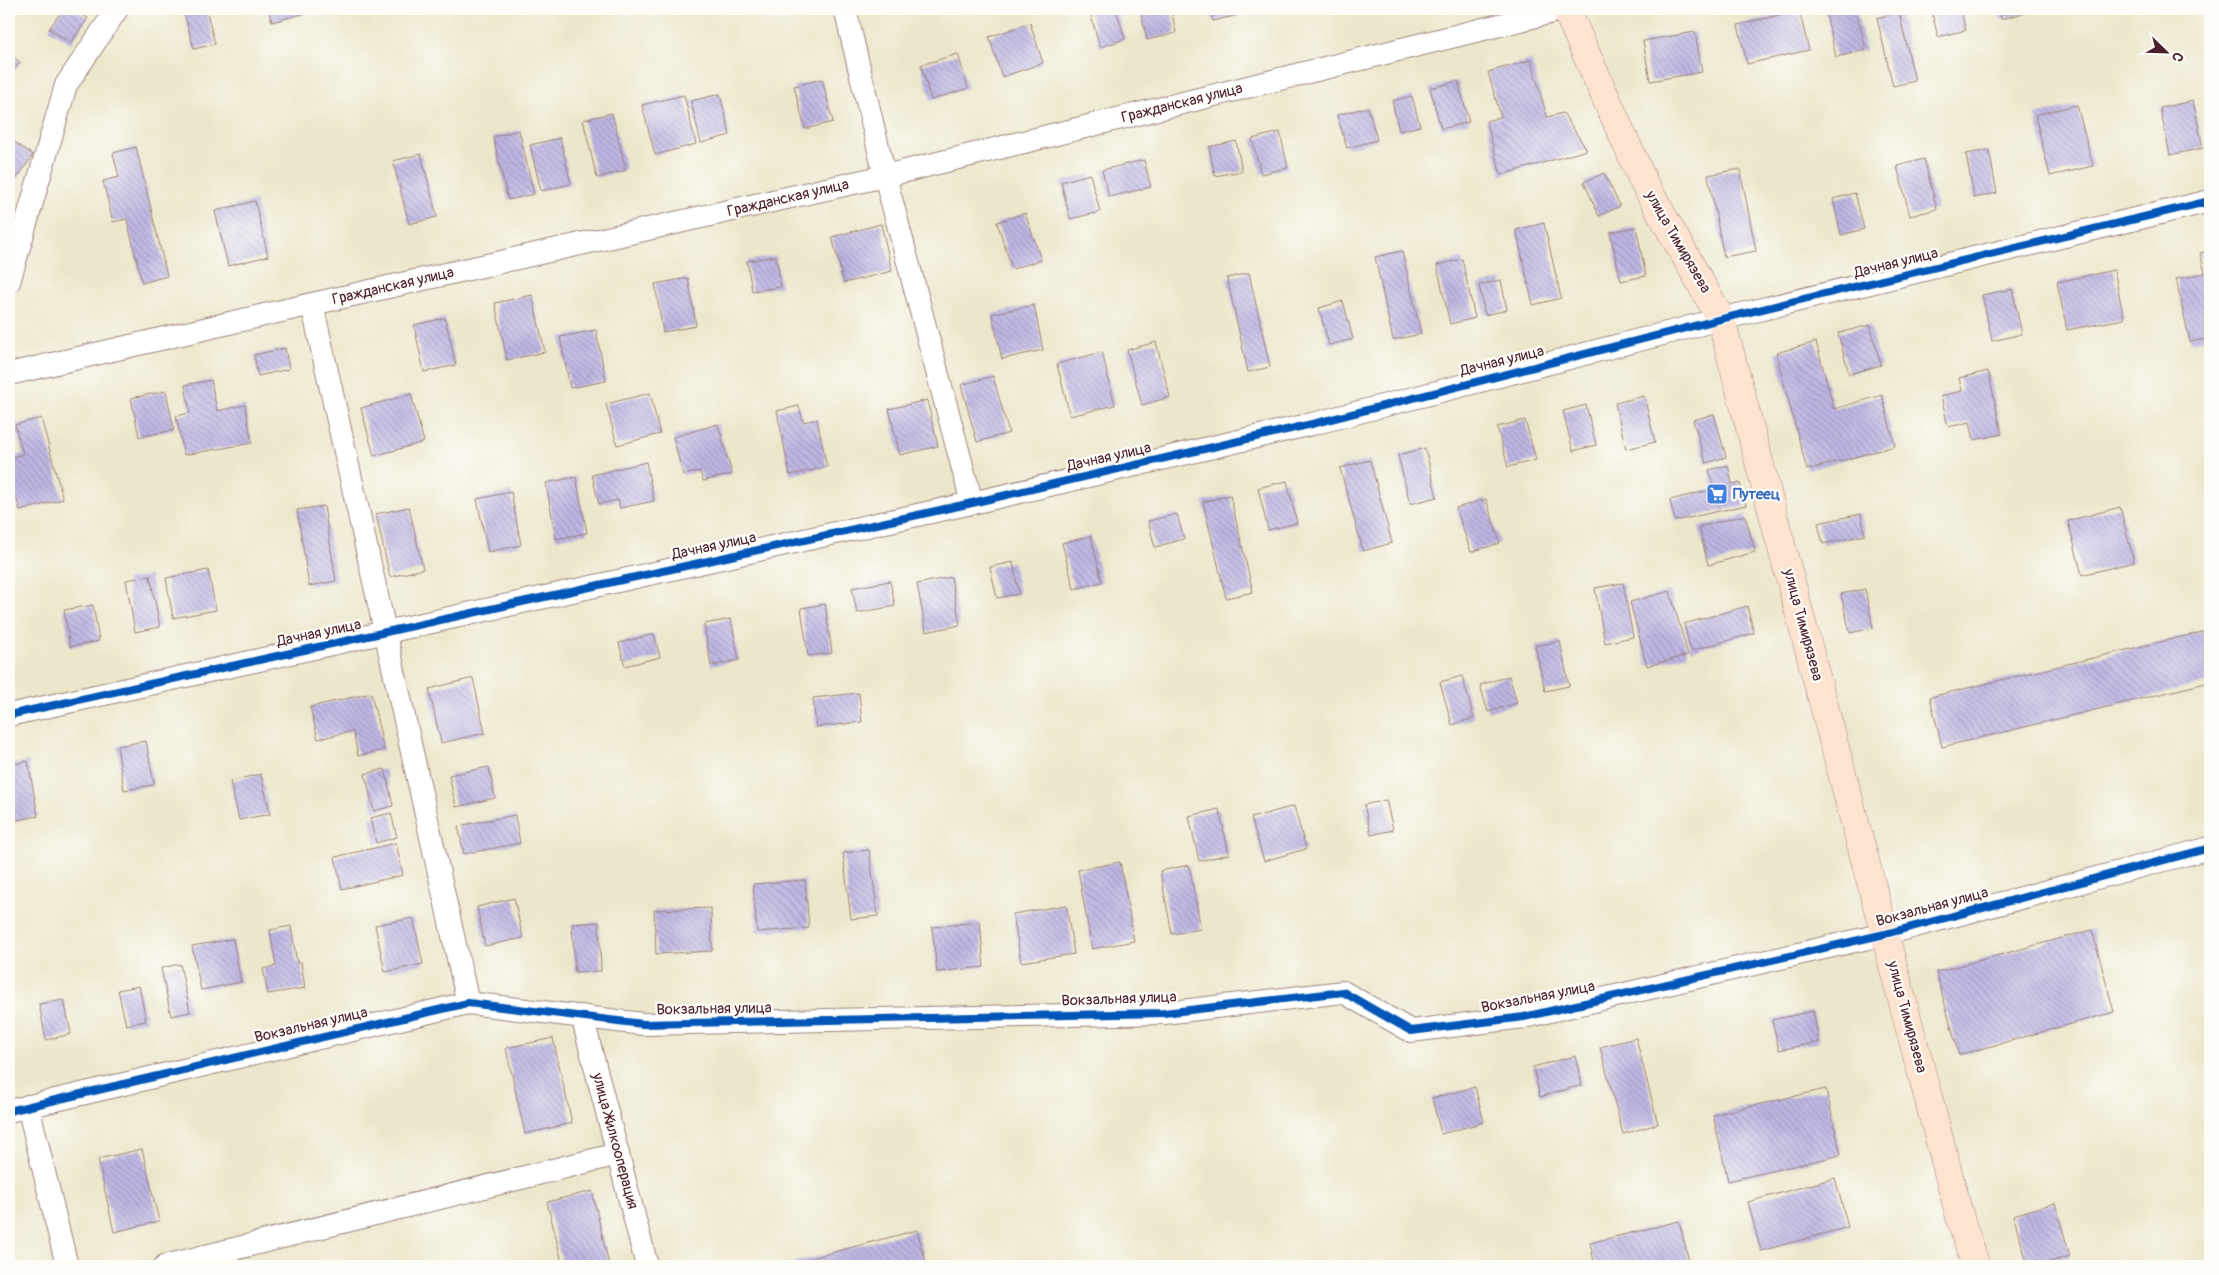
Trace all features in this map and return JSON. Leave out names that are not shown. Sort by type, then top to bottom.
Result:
[{"type":"main road","name":"улица Тимирязева","points":[[1566,9],[1644,183],[1721,319],[1961,1221],[1976,1266]]},
{"type":"street","points":[[9,282],[66,85],[117,9]]},
{"type":"street","points":[[845,9],[885,176],[972,503]]},
{"type":"street","name":"Гражданская улица","points":[[9,374],[885,176],[1566,9]]},
{"type":"street","name":"Дачная улица","points":[[9,715],[972,503],[1312,424],[1721,319],[2210,200]]},
{"type":"street","points":[[312,304],[468,1003]]},
{"type":"street","name":"Вокзальная улица","points":[[18,1109],[468,1003],[643,1024],[1164,1013],[1343,992],[1412,1031],[1524,1017],[1885,934],[2210,848]]},
{"type":"street","name":"улица Жилкооперация","points":[[582,1016],[647,1266]]},
{"type":"street","points":[[18,1109],[67,1266]]},
{"type":"street","points":[[164,1266],[618,1154]]},
{"type":"building","points":[[63,9],[74,9],[88,18],[71,43],[49,29]]},
{"type":"building","points":[[183,9],[206,9],[215,44],[194,49]]},
{"type":"building","points":[[268,9],[305,9],[306,13],[272,22]]},
{"type":"building","points":[[1089,9],[1116,9],[1125,39],[1100,47]]},
{"type":"building","points":[[1140,9],[1171,9],[1176,33],[1147,40]]},
{"type":"building","points":[[1210,9],[1236,9],[1238,15],[1213,21]]},
{"type":"building","points":[[1825,9],[1856,9],[1866,50],[1836,57]]},
{"type":"building","points":[[1931,9],[1960,9],[1966,30],[1938,37]]},
{"type":"building","points":[[1999,9],[2039,9],[2001,19]]},
{"type":"building","points":[[1799,10],[1809,50],[1747,64],[1738,25]]},
{"type":"building","points":[[1899,12],[1915,81],[1893,86],[1877,18]]},
{"type":"building","points":[[1030,23],[1043,63],[1002,77],[989,37]]},
{"type":"building","points":[[1695,32],[1702,72],[1650,81],[1643,41]]},
{"type":"building","points":[[9,54],[20,62],[9,77]]},
{"type":"building","points":[[958,54],[968,88],[931,100],[921,65]]},
{"type":"building","points":[[1531,60],[1547,117],[1563,113],[1587,150],[1501,175],[1486,121],[1501,117],[1488,72]]},
{"type":"building","points":[[822,79],[833,122],[805,129],[794,86]]},
{"type":"building","points":[[1458,81],[1469,122],[1441,129],[1430,88]]},
{"type":"building","points":[[720,94],[730,135],[701,143],[691,101]]},
{"type":"building","points":[[684,95],[696,144],[655,155],[642,105]]},
{"type":"building","points":[[1412,96],[1420,126],[1399,131],[1392,101]]},
{"type":"building","points":[[2193,101],[2203,148],[2170,155],[2160,108]]},
{"type":"building","points":[[2077,105],[2093,166],[2050,176],[2035,115]]},
{"type":"building","points":[[1368,107],[1377,140],[1347,148],[1337,115]]},
{"type":"building","points":[[612,113],[626,170],[597,178],[583,120]]},
{"type":"building","points":[[519,130],[534,194],[508,200],[493,137]]},
{"type":"building","points":[[1280,132],[1288,168],[1261,174],[1252,139]]},
{"type":"building","points":[[9,138],[33,155],[9,190]]},
{"type":"building","points":[[560,138],[571,184],[541,191],[530,145]]},
{"type":"building","points":[[1236,141],[1242,171],[1215,176],[1209,147]]},
{"type":"building","points":[[136,147],[167,276],[142,283],[127,219],[113,222],[103,181],[119,177],[113,153]]},
{"type":"building","points":[[1989,150],[1997,193],[1974,198],[1966,154]]},
{"type":"building","points":[[421,154],[437,217],[409,224],[393,161]]},
{"type":"building","points":[[1924,159],[1937,209],[1910,216],[1897,166]]},
{"type":"building","points":[[1144,160],[1151,187],[1109,197],[1102,170]]},
{"type":"building","points":[[1740,169],[1756,251],[1724,257],[1708,175]]},
{"type":"building","points":[[1604,173],[1620,206],[1599,216],[1584,182]]},
{"type":"building","points":[[1090,174],[1100,212],[1070,219],[1061,182]]},
{"type":"building","points":[[1855,193],[1864,229],[1841,235],[1833,199]]},
{"type":"building","points":[[255,201],[268,256],[228,266],[215,211]]},
{"type":"building","points":[[1025,213],[1041,260],[1012,269],[997,222]]},
{"type":"building","points":[[1544,223],[1561,298],[1533,305],[1516,230]]},
{"type":"building","points":[[881,224],[892,271],[844,283],[832,237]]},
{"type":"building","points":[[1636,227],[1646,276],[1621,281],[1610,232]]},
{"type":"building","points":[[1402,251],[1421,334],[1393,340],[1375,257]]},
{"type":"building","points":[[2210,251],[2210,338],[2190,342],[2176,279],[2205,273],[2200,253]]},
{"type":"building","points":[[776,256],[781,287],[752,291],[747,261]]},
{"type":"building","points":[[1462,259],[1475,318],[1450,324],[1437,265]]},
{"type":"building","points":[[2114,270],[2124,319],[2067,330],[2057,282]]},
{"type":"building","points":[[1249,273],[1270,367],[1248,372],[1227,278]]},
{"type":"building","points":[[688,278],[696,326],[663,332],[655,284]]},
{"type":"building","points":[[1501,280],[1507,310],[1485,315],[1479,285]]},
{"type":"building","points":[[2012,289],[2022,334],[1992,341],[1982,295]]},
{"type":"building","points":[[532,295],[545,352],[507,360],[495,303]]},
{"type":"building","points":[[1343,301],[1353,339],[1329,345],[1319,308]]},
{"type":"building","points":[[1034,305],[1043,350],[1002,359],[992,314]]},
{"type":"building","points":[[445,318],[456,365],[424,372],[414,325]]},
{"type":"building","points":[[1870,325],[1881,365],[1849,374],[1838,333]]},
{"type":"building","points":[[596,330],[606,381],[570,388],[560,337]]},
{"type":"building","points":[[1156,342],[1170,397],[1142,405],[1127,350]]},
{"type":"building","points":[[1816,342],[1834,409],[1882,395],[1895,446],[1807,470],[1776,353]]},
{"type":"building","points":[[285,348],[289,369],[258,376],[254,355]]},
{"type":"building","points":[[1102,352],[1115,405],[1070,416],[1057,364]]},
{"type":"building","points":[[1988,371],[2002,434],[1974,440],[1970,422],[1948,427],[1941,396],[1962,391],[1959,378]]},
{"type":"building","points":[[993,376],[1009,433],[977,442],[961,385]]},
{"type":"building","points":[[211,380],[217,411],[245,405],[252,443],[184,455],[176,416],[190,413],[185,385]]},
{"type":"building","points":[[166,391],[174,430],[139,437],[131,398]]},
{"type":"building","points":[[650,393],[660,434],[617,445],[606,404]]},
{"type":"building","points":[[411,394],[424,442],[374,456],[361,408]]},
{"type":"building","points":[[1644,396],[1655,442],[1626,449],[1615,403]]},
{"type":"building","points":[[927,400],[938,446],[900,455],[889,409]]},
{"type":"building","points":[[1586,405],[1596,445],[1573,451],[1563,411]]},
{"type":"building","points":[[799,406],[803,422],[817,419],[827,467],[790,475],[777,411]]},
{"type":"building","points":[[1714,414],[1726,457],[1706,463],[1693,420]]},
{"type":"building","points":[[41,418],[63,499],[20,511],[17,499],[9,501],[9,458],[23,454],[15,425]]},
{"type":"building","points":[[1525,420],[1536,460],[1508,467],[1497,427]]},
{"type":"building","points":[[718,424],[732,474],[703,481],[700,471],[683,475],[673,437]]},
{"type":"building","points":[[1425,448],[1437,497],[1410,504],[1398,455]]},
{"type":"building","points":[[1370,460],[1392,543],[1363,551],[1340,468]]},
{"type":"building","points":[[646,462],[654,501],[620,508],[618,500],[599,504],[592,475]]},
{"type":"building","name":"Путеец","points":[[1728,465],[1732,484],[1740,483],[1746,505],[1675,521],[1670,500],[1714,489],[1709,470]]},
{"type":"building","points":[[576,477],[587,533],[556,539],[546,483]]},
{"type":"building","points":[[1287,481],[1297,523],[1268,530],[1258,488]]},
{"type":"building","points":[[511,492],[521,545],[488,552],[477,499]]},
{"type":"building","points":[[1230,495],[1253,592],[1226,598],[1203,502]]},
{"type":"building","points":[[1486,499],[1500,543],[1471,552],[1456,508]]},
{"type":"building","points":[[324,506],[336,581],[309,586],[297,510]]},
{"type":"building","points":[[409,507],[423,569],[390,577],[376,514]]},
{"type":"building","points":[[2120,507],[2134,562],[2082,575],[2068,521]]},
{"type":"building","points":[[1177,514],[1184,539],[1155,547],[1148,521]]},
{"type":"building","points":[[1861,514],[1865,535],[1823,544],[1818,523]]},
{"type":"building","points":[[1745,515],[1755,552],[1708,565],[1699,527]]},
{"type":"building","points":[[1091,536],[1102,582],[1074,589],[1062,543]]},
{"type":"building","points":[[1013,562],[1019,594],[997,598],[990,567]]},
{"type":"building","points":[[208,570],[216,610],[173,618],[166,578]]},
{"type":"building","points":[[150,576],[160,627],[135,632],[126,580]]},
{"type":"building","points":[[951,577],[960,625],[926,632],[917,584]]},
{"type":"building","points":[[890,581],[895,606],[857,613],[852,588]]},
{"type":"building","points":[[1623,583],[1633,637],[1605,643],[1595,588]]},
{"type":"building","points":[[1865,589],[1873,628],[1850,633],[1841,594]]},
{"type":"building","points":[[1670,591],[1688,655],[1647,666],[1630,602]]},
{"type":"building","points":[[825,604],[832,653],[808,656],[801,608]]},
{"type":"building","points":[[93,605],[99,641],[70,647],[64,610]]},
{"type":"building","points":[[1747,606],[1754,633],[1691,651],[1684,624]]},
{"type":"building","points":[[731,619],[739,660],[711,666],[704,624]]},
{"type":"building","points":[[2210,630],[2210,682],[1942,747],[1930,697]]},
{"type":"building","points":[[654,634],[660,657],[625,666],[619,643]]},
{"type":"building","points":[[1560,641],[1569,686],[1545,691],[1535,646]]},
{"type":"building","points":[[1462,676],[1474,718],[1452,725],[1440,682]]},
{"type":"building","points":[[1509,676],[1517,703],[1488,712],[1480,685]]},
{"type":"building","points":[[473,678],[485,733],[441,743],[429,689]]},
{"type":"building","points":[[371,693],[384,750],[358,756],[353,731],[318,739],[310,707]]},
{"type":"building","points":[[859,693],[862,722],[816,727],[813,698]]},
{"type":"building","points":[[146,741],[154,785],[124,790],[117,746]]},
{"type":"building","points":[[28,761],[38,816],[13,821],[9,796],[9,765]]},
{"type":"building","points":[[489,767],[495,798],[456,807],[449,775]]},
{"type":"building","points":[[385,769],[393,806],[374,811],[365,774]]},
{"type":"building","points":[[261,774],[270,814],[239,820],[230,781]]},
{"type":"building","points":[[1386,800],[1393,830],[1371,835],[1364,805]]},
{"type":"building","points":[[1294,806],[1306,849],[1264,861],[1251,818]]},
{"type":"building","points":[[1219,809],[1229,854],[1199,861],[1189,816]]},
{"type":"building","points":[[391,813],[397,837],[376,843],[370,818]]},
{"type":"building","points":[[515,815],[520,843],[464,854],[458,826]]},
{"type":"building","points":[[396,843],[403,875],[342,889],[335,857]]},
{"type":"building","points":[[869,850],[878,916],[851,919],[843,853]]},
{"type":"building","points":[[1120,862],[1134,941],[1092,949],[1078,870]]},
{"type":"building","points":[[1189,865],[1201,929],[1172,934],[1160,871]]},
{"type":"building","points":[[805,880],[809,928],[757,932],[753,884]]},
{"type":"building","points":[[514,898],[523,938],[485,946],[477,907]]},
{"type":"building","points":[[1066,905],[1074,954],[1021,962],[1013,914]]},
{"type":"building","points":[[711,908],[712,951],[656,954],[654,910]]},
{"type":"building","points":[[413,918],[423,964],[385,972],[375,925]]},
{"type":"building","points":[[599,922],[601,971],[575,972],[572,924]]},
{"type":"building","points":[[980,922],[984,967],[937,972],[932,927]]},
{"type":"building","points":[[291,926],[297,963],[301,962],[305,988],[268,994],[263,969],[276,966],[270,930]]},
{"type":"building","points":[[2092,930],[2114,1012],[1959,1055],[1936,972]]},
{"type":"building","points":[[233,939],[241,982],[201,990],[192,946]]},
{"type":"building","points":[[180,964],[190,1012],[171,1016],[161,968]]},
{"type":"building","points":[[139,986],[146,1021],[126,1025],[118,990]]},
{"type":"building","points":[[64,1000],[71,1034],[46,1040],[39,1004]]},
{"type":"building","points":[[1813,1011],[1819,1042],[1779,1050],[1772,1020]]},
{"type":"building","points":[[553,1038],[572,1123],[525,1134],[506,1048]]},
{"type":"building","points":[[1636,1038],[1658,1124],[1623,1134],[1600,1047]]},
{"type":"building","points":[[1575,1056],[1582,1085],[1540,1097],[1533,1067]]},
{"type":"building","points":[[1475,1087],[1484,1122],[1441,1134],[1432,1098]]},
{"type":"building","points":[[1826,1089],[1841,1155],[1728,1181],[1713,1115]]},
{"type":"building","points":[[142,1149],[159,1221],[114,1232],[98,1159]]},
{"type":"building","points":[[1835,1178],[1848,1227],[1761,1251],[1748,1202]]},
{"type":"building","points":[[592,1191],[609,1265],[563,1266],[547,1202]]},
{"type":"building","points":[[2055,1203],[2070,1256],[2036,1266],[2028,1266],[2013,1215]]},
{"type":"building","points":[[1679,1221],[1689,1261],[1669,1266],[1595,1266],[1590,1243]]},
{"type":"building","points":[[917,1230],[927,1266],[794,1266],[793,1263]]},
{"type":"cycle path","points":[[9,715],[972,503],[1312,424],[1721,319],[2210,201]]},
{"type":"cycle path","points":[[9,1111],[468,1003],[643,1024],[1164,1013],[1343,992],[1411,1031],[1524,1017],[1885,934],[2210,848]]},
{"type":"place","name":"Путеец","points":[[1717,494]]}]
